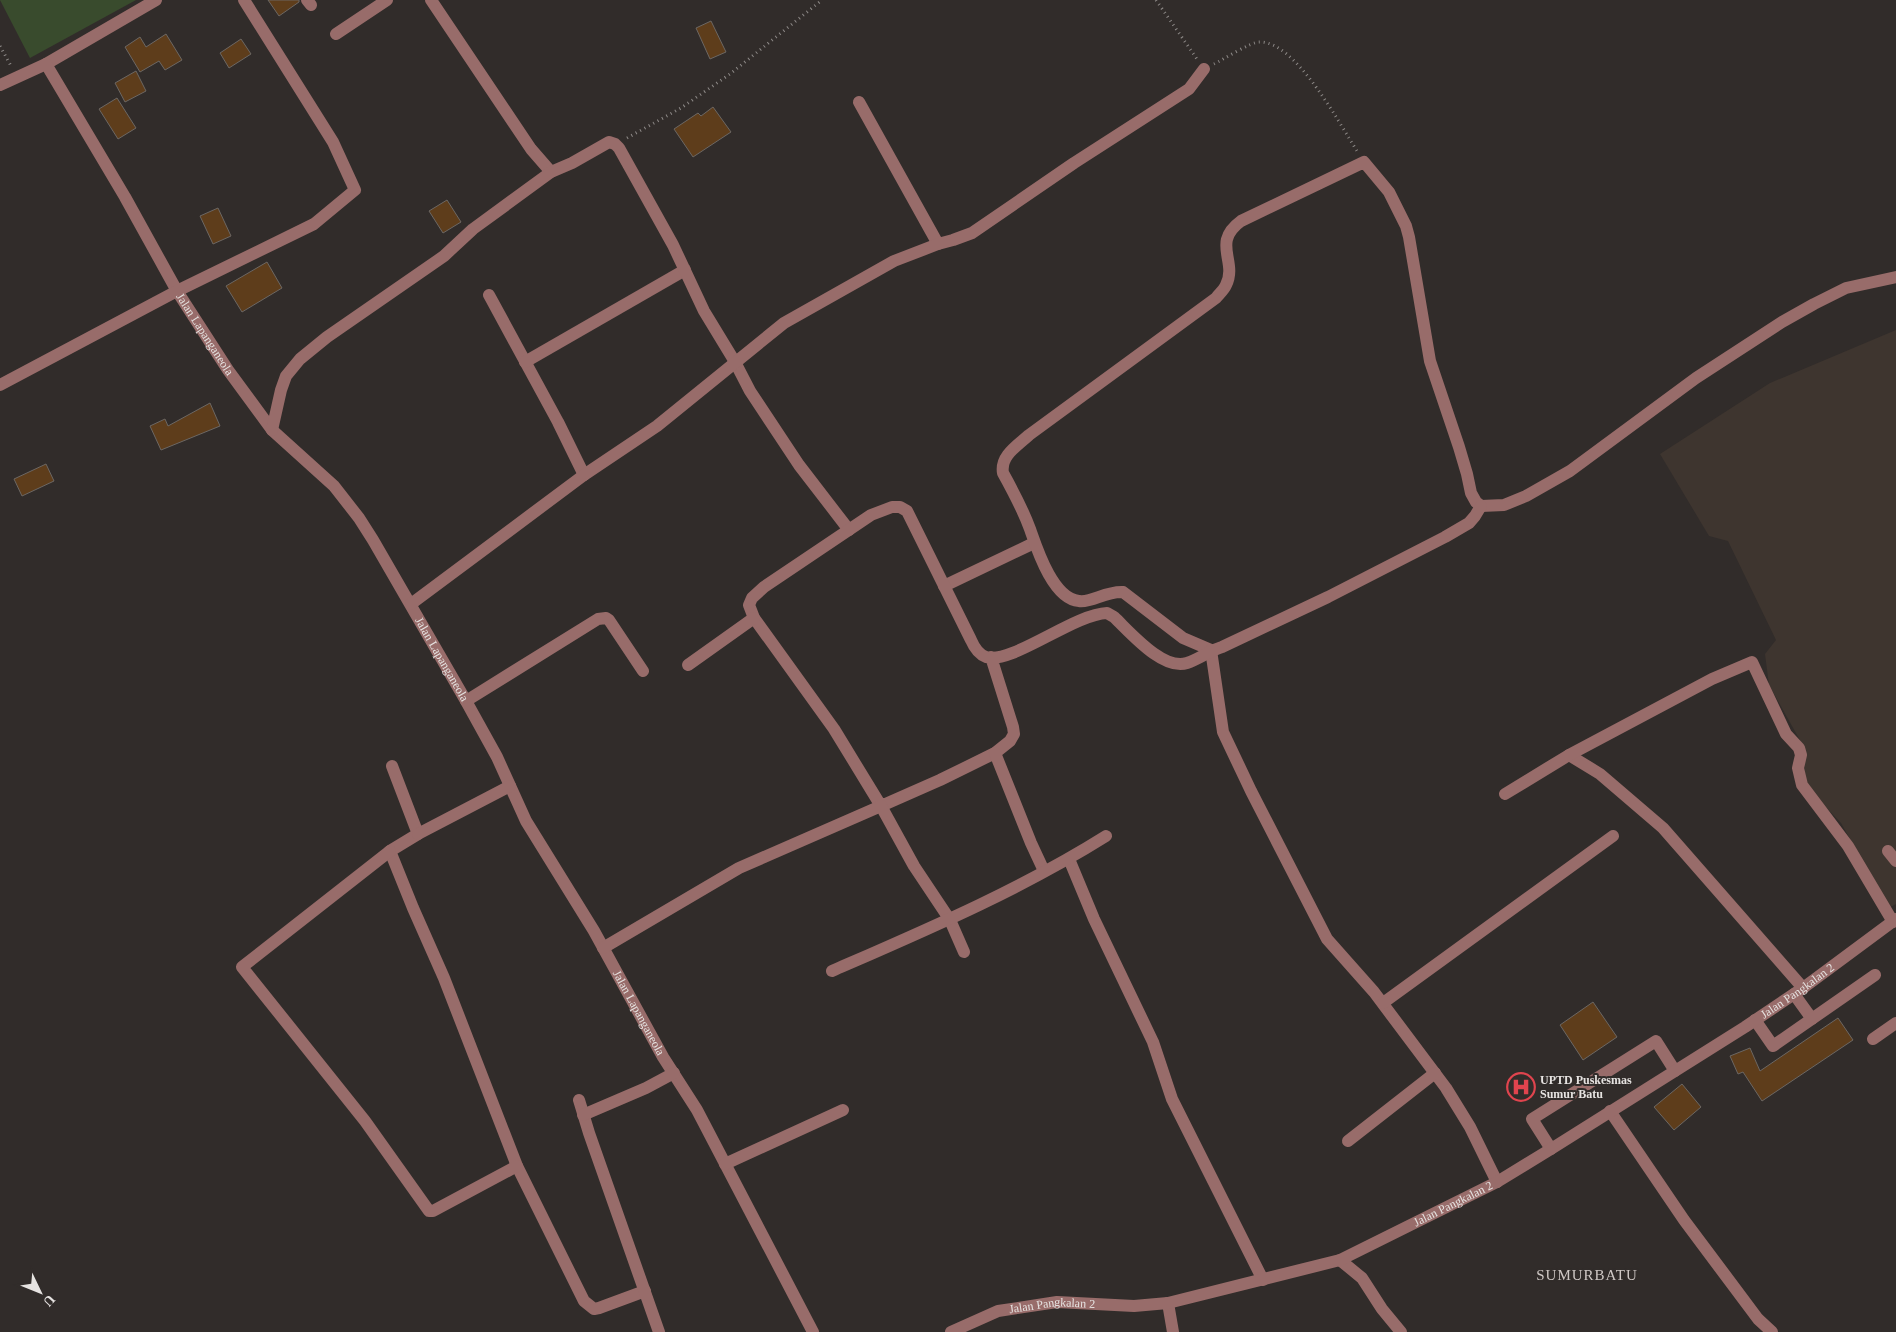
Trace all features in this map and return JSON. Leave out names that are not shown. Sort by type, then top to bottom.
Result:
[{"type":"street","points":[[0,85],[46,64],[156,0]]},
{"type":"street","points":[[0,385],[176,291],[314,224],[355,190],[334,142],[244,0]]},
{"type":"street","points":[[336,34],[387,0]]},
{"type":"street","points":[[431,0],[531,149],[551,172]]},
{"type":"street","name":"Jalan Lapanganeola","points":[[46,64],[125,196],[176,291],[228,370],[272,430],[334,486],[359,518],[466,701],[526,821],[603,948],[697,1110],[813,1332]]},
{"type":"street","points":[[410,604],[584,475],[657,426],[784,323],[894,261],[972,233],[1097,148],[1189,89],[1204,69]]},
{"type":"street","points":[[859,102],[938,244]]},
{"type":"street","points":[[272,430],[286,376],[300,359],[327,336],[444,256],[473,229],[551,172],[572,163],[609,142],[619,148],[651,204],[704,311],[750,391],[775,431],[849,530]]},
{"type":"street","points":[[1211,650],[1183,638],[1123,592],[1108,593],[1088,600],[1079,601],[1070,598],[1053,582],[1034,543],[1030,529],[1003,473],[1002,467],[1009,454],[1029,436],[1216,298],[1226,285],[1229,271],[1226,240],[1232,228],[1241,221],[1364,162],[1389,192],[1406,226],[1430,361],[1468,474],[1471,493],[1476,502],[1481,506],[1504,505],[1526,496],[1570,471],[1696,378],[1782,322],[1814,304],[1846,288],[1896,277]]},
{"type":"street","points":[[525,362],[684,270]]},
{"type":"street","points":[[489,296],[558,422],[584,475]]},
{"type":"street","points":[[964,952],[950,920],[914,866],[881,806],[834,729],[754,618],[749,605],[752,598],[764,587],[871,515],[900,507],[907,511],[976,649],[981,654],[991,657],[1009,655],[1085,618],[1107,613],[1160,658],[1172,664],[1186,664],[1211,650],[1222,647],[1328,597],[1445,537],[1469,522],[1481,506]]},
{"type":"street","points":[[944,586],[1034,543]]},
{"type":"street","points":[[466,701],[598,619],[606,618],[609,620],[644,672]]},
{"type":"street","points":[[688,665],[754,618]]},
{"type":"street","points":[[1211,650],[1224,732],[1247,784],[1327,939],[1383,1003],[1435,1073],[1470,1127],[1497,1182]]},
{"type":"street","points":[[603,948],[739,868],[995,754],[1010,741],[1014,734],[991,657]]},
{"type":"street","points":[[1505,794],[1569,755],[1712,679],[1752,662],[1786,734],[1799,748],[1798,768],[1802,785],[1848,846],[1894,920]]},
{"type":"street","points":[[995,754],[1044,871]]},
{"type":"street","points":[[1569,755],[1600,774],[1663,828],[1799,991],[1812,1019]]},
{"type":"street","points":[[392,766],[418,834]]},
{"type":"street","points":[[510,786],[418,834],[390,851],[242,967],[365,1121],[429,1211],[434,1211],[517,1166]]},
{"type":"street","points":[[832,970],[950,920],[1069,859],[1106,836]]},
{"type":"street","points":[[1383,1003],[1614,836]]},
{"type":"street","points":[[1888,850],[1896,861]]},
{"type":"street","points":[[390,851],[444,978],[517,1166],[584,1301],[594,1309],[645,1292]]},
{"type":"street","points":[[1069,859],[1094,918],[1153,1042],[1172,1099],[1263,1280]]},
{"type":"street","name":"Jalan Pangkalan 2","points":[[951,1332],[998,1311],[1030,1305],[1057,1302],[1134,1306],[1168,1304],[1340,1260],[1497,1182],[1551,1149],[1799,991],[1894,920]]},
{"type":"street","points":[[1755,1020],[1773,1046],[1875,976]]},
{"type":"street","points":[[1873,1039],[1896,1024]]},
{"type":"street","points":[[1551,1149],[1532,1120],[1656,1041],[1675,1071]]},
{"type":"street","points":[[583,1115],[646,1088],[674,1073]]},
{"type":"street","points":[[1348,1141],[1435,1073]]},
{"type":"street","points":[[579,1100],[660,1332]]},
{"type":"street","points":[[725,1164],[843,1110]]},
{"type":"street","points":[[1610,1111],[1684,1220],[1758,1319],[1772,1332]]},
{"type":"street","points":[[1340,1260],[1362,1278],[1382,1309],[1401,1332]]},
{"type":"street","points":[[1168,1304],[1173,1332]]},
{"type":"path","points":[[615,144],[681,108],[730,74],[822,0]]},
{"type":"path","points":[[1156,0],[1204,69],[1258,42],[1272,43],[1292,57],[1321,94],[1364,162]]},
{"type":"path","points":[[0,46],[17,78]]},
{"type":"shaded area","points":[[1896,330],[1896,904],[1889,908],[1841,823],[1821,802],[1806,781],[1801,742],[1769,685],[1765,654],[1776,640],[1728,541],[1709,536],[1660,454],[1770,383]]},
{"type":"green space","points":[[0,0],[136,0],[30,58]]},
{"type":"building","points":[[268,0],[299,0],[299,2],[279,16]]},
{"type":"building","points":[[711,21],[726,52],[710,59],[696,28]]},
{"type":"building","points":[[166,34],[182,60],[165,70],[159,61],[140,72],[125,47],[140,37],[146,47]]},
{"type":"building","points":[[241,39],[251,54],[229,68],[220,53]]},
{"type":"building","points":[[136,71],[146,91],[125,102],[115,83]]},
{"type":"building","points":[[117,98],[136,128],[118,139],[99,109]]},
{"type":"building","points":[[713,107],[731,132],[693,157],[674,129],[698,113],[701,116]]},
{"type":"building","points":[[447,200],[461,222],[443,233],[429,211]]},
{"type":"building","points":[[218,208],[231,236],[213,244],[200,216]]},
{"type":"building","points":[[267,262],[282,288],[242,312],[226,286]]},
{"type":"building","points":[[210,403],[220,426],[161,450],[150,426],[165,419],[168,426]]},
{"type":"building","points":[[46,464],[54,481],[22,496],[14,479]]},
{"type":"building","points":[[1593,1002],[1617,1037],[1583,1060],[1560,1025]]},
{"type":"building","points":[[1838,1018],[1853,1040],[1762,1101],[1743,1072],[1738,1074],[1730,1056],[1750,1048],[1760,1071]]},
{"type":"building","points":[[1682,1084],[1701,1107],[1674,1130],[1654,1107]]},
{"type":"place","name":"UPTD Puskesmas Sumur Batu","points":[[1521,1087]]},
{"type":"district","name":"SUMURBATU","points":[[1587,1275]]}]
